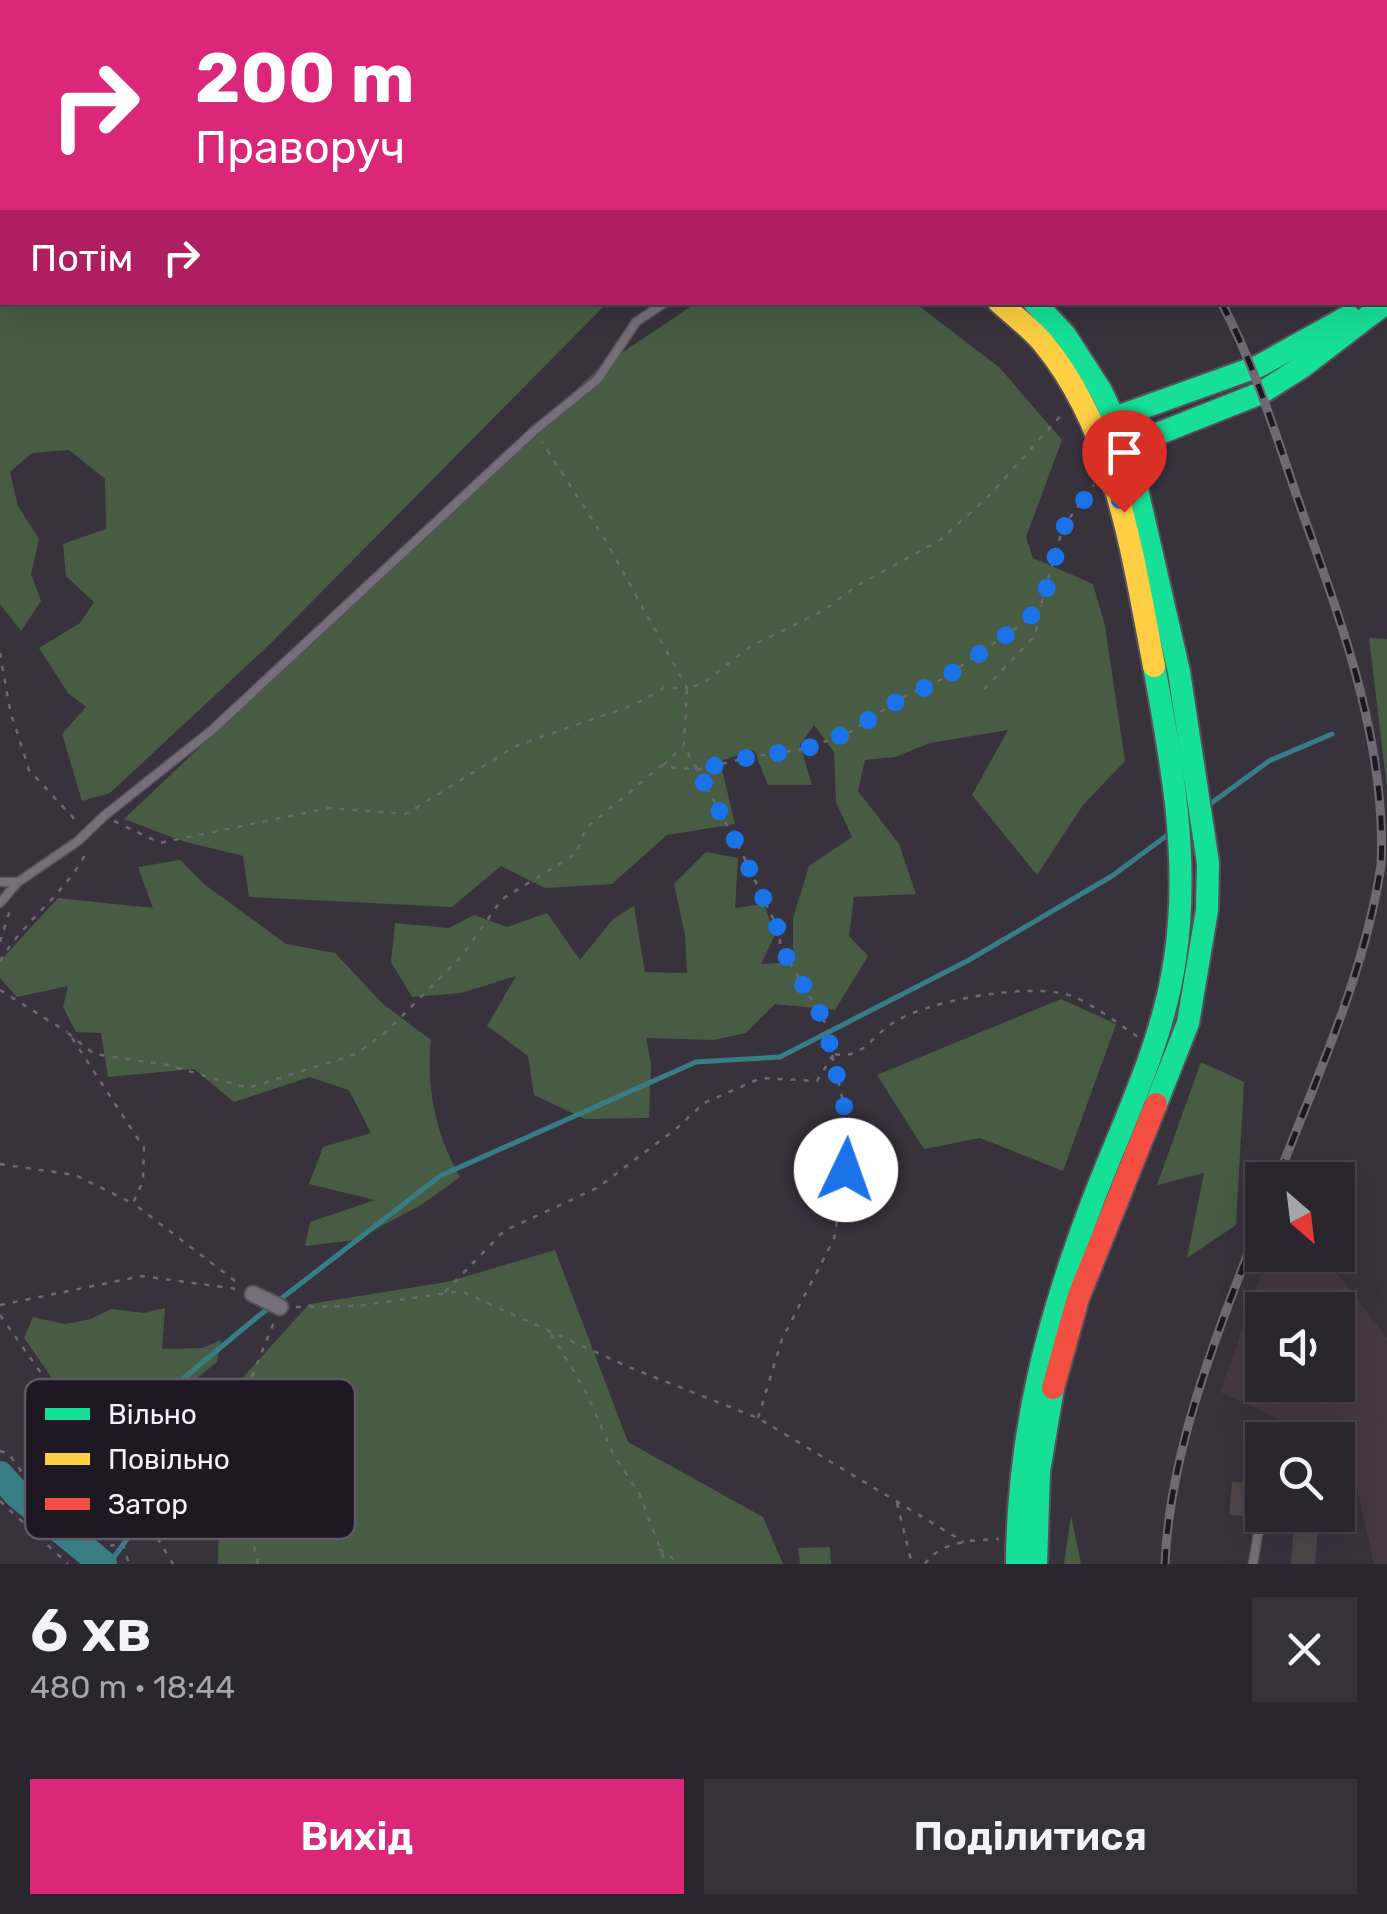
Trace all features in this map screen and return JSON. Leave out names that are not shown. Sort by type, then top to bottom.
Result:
[{"type":"main road","points":[[1002,305],[1046,346],[1076,394],[1127,446],[1164,596],[1200,794],[1208,863],[1203,940],[1188,1023],[1078,1298],[1054,1389],[1039,1472],[1036,1564]]},
{"type":"main road","points":[[1017,1564],[1016,1538],[1033,1380],[1060,1286],[1162,1018],[1183,906],[1180,812],[1124,512],[1104,455],[1104,422],[1065,334],[1037,305]]},
{"type":"main road","points":[[1104,422],[1259,366],[1369,305]]},
{"type":"main road","points":[[1104,455],[1261,393],[1302,367],[1377,305]]},
{"type":"street","points":[[253,1294],[280,1308]]},
{"type":"lane","points":[[0,903],[18,882],[78,841],[211,731],[534,431],[598,380],[636,322],[662,305]]},
{"type":"lane","points":[[0,882],[18,882]]},
{"type":"lane","points":[[1253,1564],[1258,1534]]},
{"type":"path","points":[[0,653],[10,710],[28,770],[78,823],[104,816],[160,843],[330,808],[406,814],[516,746],[633,706],[664,688],[702,684],[751,646],[823,611],[856,587],[940,540],[988,497],[1058,420],[1076,394]]},
{"type":"path","points":[[534,431],[606,541],[687,688],[684,746],[740,849],[780,933],[780,946],[824,1020],[834,1054],[851,1136],[834,1238],[782,1339],[758,1418]]},
{"type":"path","points":[[984,689],[1036,636],[1064,527],[1093,488],[1104,455]]},
{"type":"path","points":[[662,766],[697,770],[805,749],[850,732],[902,698],[942,680],[1026,621],[1042,604]]},
{"type":"path","points":[[0,990],[94,1054],[167,1066],[248,1088],[356,1054],[385,1033],[462,956],[502,900],[576,854],[585,829],[684,746]]},
{"type":"path","points":[[0,962],[15,936],[78,872],[91,844]]},
{"type":"path","points":[[834,1054],[858,1052],[889,1024],[914,1011],[950,999],[1017,992],[1066,994],[1142,1041]]},
{"type":"path","points":[[68,1033],[144,1148],[143,1181],[133,1203]]},
{"type":"path","points":[[443,1294],[504,1232],[597,1188],[704,1103],[762,1078],[817,1080],[834,1054]]},
{"type":"path","points":[[0,1164],[75,1175],[133,1203],[253,1294]]},
{"type":"path","points":[[0,1304],[142,1276],[192,1281],[253,1294]]},
{"type":"path","points":[[251,1379],[280,1308],[357,1306],[461,1292],[632,1368],[758,1418],[964,1542]]},
{"type":"path","points":[[0,1314],[46,1379]]},
{"type":"path","points":[[549,1330],[585,1390],[614,1456],[639,1493],[666,1564]]},
{"type":"path","points":[[0,1450],[8,1454],[25,1477]]},
{"type":"path","points":[[0,1501],[25,1524]]},
{"type":"path","points":[[897,1501],[912,1564]]},
{"type":"path","points":[[925,1564],[931,1555],[964,1542],[1016,1538]]},
{"type":"path","points":[[41,1539],[68,1564]]},
{"type":"path","points":[[87,1539],[92,1548],[123,1544],[129,1564]]},
{"type":"path","points":[[158,1539],[173,1564]]},
{"type":"path","points":[[252,1539],[258,1564]]},
{"type":"path","points":[[658,1548],[681,1564]]},
{"type":"shaded area","points":[[1262,1272],[1336,1272],[1352,1292],[1255,1292]]},
{"type":"shaded area","points":[[1355,1296],[1387,1338],[1387,1564],[1374,1564],[1355,1478],[1355,1422],[1286,1422],[1220,1392],[1245,1321],[1245,1402],[1355,1402]]},
{"type":"green space","points":[[0,305],[605,305],[269,645],[110,793],[82,801],[62,734],[86,707],[68,693],[39,648],[80,623],[94,602],[66,576],[63,544],[106,529],[105,479],[69,450],[32,453],[10,472],[18,506],[39,539],[31,574],[41,601],[21,631],[0,604]]},
{"type":"green space","points":[[693,305],[918,305],[999,367],[1062,440],[1026,537],[1033,558],[1093,584],[1105,626],[1125,761],[1083,805],[1037,875],[972,795],[1008,730],[930,743],[895,757],[865,760],[858,791],[899,844],[916,894],[854,897],[849,936],[868,956],[835,1010],[775,1004],[746,1033],[713,1040],[646,1038],[651,1064],[649,1118],[585,1119],[534,1095],[528,1056],[487,1026],[516,976],[461,993],[412,997],[391,962],[395,923],[449,928],[474,915],[507,927],[547,913],[580,960],[613,919],[634,906],[645,972],[687,973],[685,935],[674,884],[706,852],[738,858],[735,908],[764,904],[775,935],[761,964],[793,962],[793,918],[809,866],[852,837],[836,802],[834,752],[814,725],[800,745],[812,785],[768,785],[754,750],[720,761],[735,824],[667,835],[612,884],[545,888],[501,866],[452,907],[249,897],[243,856],[182,841],[124,819],[599,368]]},
{"type":"green space","points":[[1369,638],[1387,639],[1387,788]]},
{"type":"green space","points":[[180,860],[204,884],[286,944],[335,953],[383,1004],[431,1040],[430,1076],[435,1111],[460,1177],[421,1205],[355,1240],[305,1246],[310,1222],[375,1200],[309,1184],[323,1147],[371,1133],[349,1090],[310,1077],[234,1102],[194,1069],[108,1077],[101,1033],[76,1032],[63,1007],[68,986],[17,997],[0,978],[0,961],[58,898],[153,908],[138,867]]},
{"type":"green space","points":[[1061,999],[1116,1024],[1063,1171],[980,1138],[924,1149],[877,1075]]},
{"type":"green space","points":[[1201,1062],[1244,1082],[1236,1225],[1187,1258],[1204,1173],[1157,1185]]},
{"type":"green space","points":[[555,1250],[628,1442],[763,1517],[783,1564],[218,1564],[218,1539],[355,1539],[355,1379],[242,1379],[309,1304],[447,1282]]},
{"type":"green space","points":[[165,1308],[162,1349],[202,1348],[221,1340],[217,1362],[196,1379],[53,1379],[24,1338],[33,1317],[65,1324],[91,1319],[111,1309],[144,1313]]},
{"type":"green space","points":[[1071,1515],[1081,1564],[1064,1564]]},
{"type":"green space","points":[[830,1547],[831,1564],[800,1564],[798,1548]]},
{"type":"building","points":[[1232,1482],[1245,1483],[1245,1516],[1229,1515]]},
{"type":"building","points":[[1294,1532],[1318,1532],[1315,1564],[1291,1564]]},
{"type":"waterway","points":[[1206,807],[1269,761],[1332,734]]},
{"type":"waterway","points":[[183,1379],[440,1176],[696,1062],[780,1057],[969,960],[1112,876],[1173,831]]},
{"type":"waterway","points":[[0,1475],[25,1501]]},
{"type":"waterway","points":[[72,1539],[103,1564]]},
{"type":"waterway","points":[[109,1564],[127,1539]]},
{"type":"railway","points":[[1222,305],[1266,406],[1346,642],[1369,730],[1381,820],[1381,865],[1363,946],[1338,1025],[1284,1162]]},
{"type":"railway","points":[[1165,1564],[1176,1475],[1187,1431],[1245,1262]]},
{"type":"traffic: fast","points":[[1037,305],[1065,335],[1101,391],[1127,446],[1179,672],[1208,863],[1207,910],[1188,1023],[1156,1104]]},
{"type":"traffic: fast","points":[[1117,450],[1261,393],[1383,305]]},
{"type":"traffic: fast","points":[[1103,422],[1259,366],[1349,316]]},
{"type":"traffic: fast","points":[[1017,1564],[1029,1425],[1048,1336],[1092,1203],[1151,1053],[1175,959],[1180,849],[1173,775],[1154,666]]},
{"type":"traffic: fast","points":[[1036,1564],[1039,1471],[1053,1388]]},
{"type":"traffic: slow","points":[[1002,305],[1044,344],[1089,416],[1129,540],[1154,666]]},
{"type":"traffic: jam","points":[[1053,1388],[1078,1298],[1156,1104]]},
{"type":"route","points":[[846,1170],[851,1136],[824,1020],[780,946],[780,933],[697,770],[805,749],[850,732],[902,698],[942,680],[1026,621],[1042,604],[1054,551],[1078,504],[1093,488],[1104,455],[1124,512]]}]
